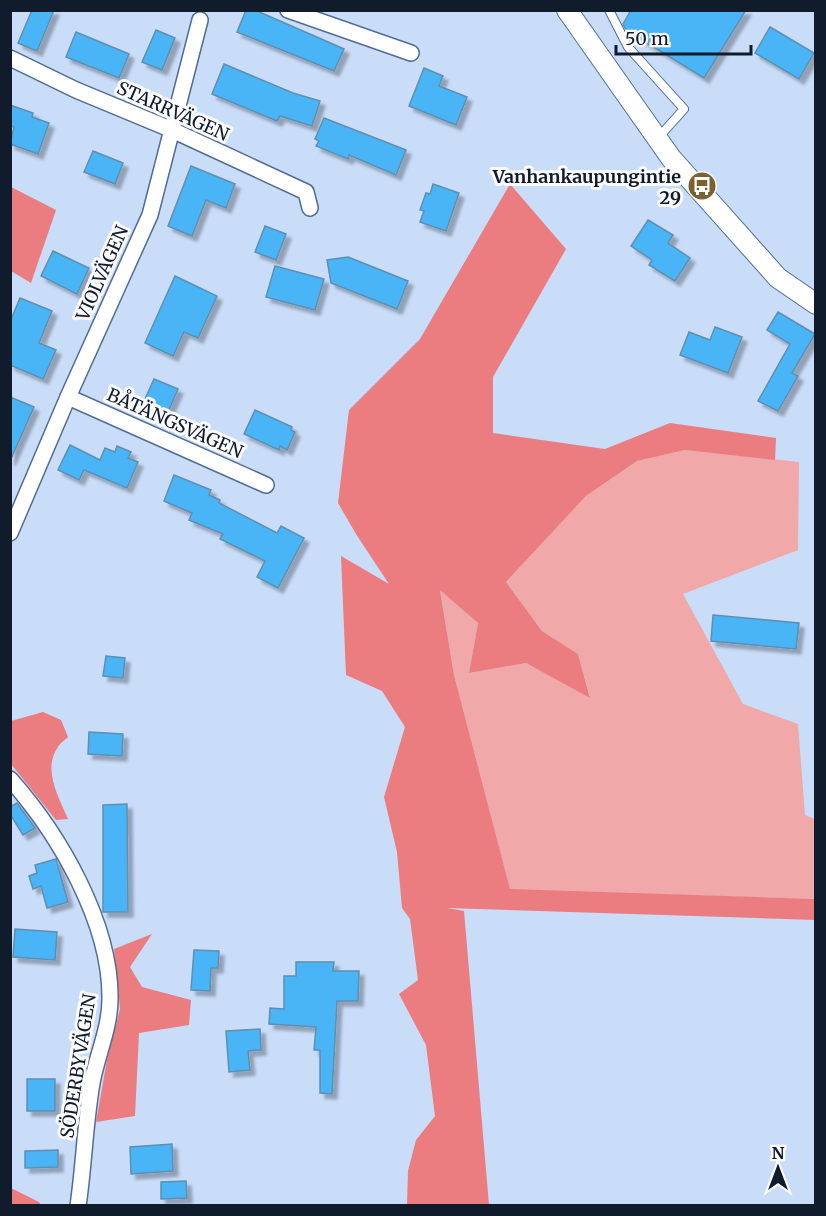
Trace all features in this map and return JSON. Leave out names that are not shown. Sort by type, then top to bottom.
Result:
[{"type":"street","points":[[288,10],[411,53]]},
{"type":"street","points":[[567,10],[671,158],[778,278],[816,304]]},
{"type":"street","name":"VIOLVÄGEN","points":[[10,533],[150,215],[170,129],[200,20]]},
{"type":"street","name":"STARRVÄGEN","points":[[10,58],[76,90],[170,129],[306,192],[310,207]]},
{"type":"street","name":"BÅTÄNGSVÄGEN","points":[[68,397],[266,485]]},
{"type":"street","name":"SÖDERBYVÄGEN","points":[[10,779],[42,819],[83,886],[104,950],[109,978],[108,1020],[93,1081],[78,1206]]},
{"type":"lane","points":[[609,10],[628,47],[684,110],[657,139]]},
{"type":"shaded area","points":[[510,184],[566,249],[493,377],[493,433],[605,449],[670,423],[776,438],[775,460],[685,450],[637,461],[586,496],[506,582],[542,631],[578,654],[590,698],[526,663],[469,673],[478,623],[440,590],[454,675],[510,889],[815,899],[815,920],[447,908],[464,911],[489,1205],[407,1205],[408,1171],[416,1140],[435,1116],[426,1045],[399,994],[418,980],[410,919],[402,908],[397,852],[384,797],[405,727],[382,691],[346,675],[341,556],[389,584],[338,503],[349,410],[420,339]]},
{"type":"shaded area","points":[[11,187],[56,210],[31,283],[11,271]]},
{"type":"shaded area","points":[[685,450],[799,462],[798,550],[683,594],[743,704],[798,724],[805,815],[815,819],[815,899],[510,890],[454,675],[440,589],[478,623],[469,673],[526,663],[590,697],[578,654],[542,631],[506,582],[586,496],[637,461]]},
{"type":"shaded area","points":[[43,712],[61,720],[68,737],[53,756],[52,774],[68,819],[56,820],[11,764],[11,721]]},
{"type":"shaded area","points":[[152,934],[130,967],[142,987],[191,1000],[189,1025],[139,1033],[135,1116],[96,1122],[107,1060],[120,1009],[114,949]]},
{"type":"shaded area","points":[[11,1188],[39,1202],[41,1205],[11,1205]]},
{"type":"building","points":[[32,10],[54,10],[37,51],[18,43]]},
{"type":"building","points":[[246,10],[255,10],[344,49],[334,71],[237,32]]},
{"type":"building","points":[[631,10],[746,10],[704,78],[626,30],[623,24]]},
{"type":"building","points":[[770,27],[814,53],[799,79],[755,53]]},
{"type":"building","points":[[156,30],[175,38],[162,70],[142,62]]},
{"type":"building","points":[[76,32],[129,54],[119,78],[66,57]]},
{"type":"building","points":[[224,64],[293,93],[320,101],[312,126],[280,116],[277,121],[212,94]]},
{"type":"building","points":[[424,68],[443,76],[439,86],[467,97],[456,125],[409,106]]},
{"type":"building","points":[[10,105],[33,113],[32,117],[49,123],[38,154],[10,144],[14,127],[10,126]]},
{"type":"building","points":[[324,118],[406,150],[396,175],[349,155],[348,159],[316,146],[319,141],[315,139]]},
{"type":"building","points":[[93,151],[123,163],[115,184],[84,172]]},
{"type":"building","points":[[191,166],[235,184],[226,208],[206,200],[192,236],[168,226]]},
{"type":"building","points":[[433,184],[459,193],[446,231],[420,222],[424,211],[420,210],[426,193],[430,194]]},
{"type":"building","points":[[648,220],[673,235],[668,243],[690,258],[675,281],[649,265],[652,260],[631,246]]},
{"type":"building","points":[[265,226],[286,234],[276,260],[255,252]]},
{"type":"building","points":[[53,251],[89,268],[77,294],[41,276]]},
{"type":"building","points":[[348,257],[408,281],[397,309],[331,283],[327,260]]},
{"type":"building","points":[[275,266],[324,279],[315,310],[266,297]]},
{"type":"building","points":[[175,276],[217,296],[198,338],[184,332],[173,356],[145,343]]},
{"type":"building","points":[[20,298],[52,311],[39,343],[56,350],[43,379],[10,365],[10,322]]},
{"type":"building","points":[[778,312],[815,334],[792,373],[798,376],[778,411],[758,401],[790,344],[767,330]]},
{"type":"building","points":[[715,327],[742,337],[728,373],[680,355],[689,332],[710,340]]},
{"type":"building","points":[[154,379],[178,389],[165,419],[141,408]]},
{"type":"building","points":[[10,397],[34,407],[10,461]]},
{"type":"building","points":[[255,410],[292,427],[291,430],[295,432],[287,450],[280,446],[279,450],[244,434]]},
{"type":"building","points":[[70,445],[100,460],[105,448],[115,452],[117,446],[131,452],[128,458],[138,462],[127,488],[84,470],[79,480],[58,470]]},
{"type":"building","points":[[174,475],[211,490],[209,495],[220,500],[219,503],[277,533],[281,526],[304,538],[278,588],[257,577],[265,561],[220,539],[223,534],[189,520],[192,513],[164,501]]},
{"type":"building","points":[[713,615],[799,623],[796,649],[711,641]]},
{"type":"building","points":[[106,656],[125,658],[123,678],[103,676]]},
{"type":"building","points":[[89,732],[123,734],[122,756],[88,754]]},
{"type":"building","points":[[17,803],[35,828],[23,835],[10,814],[10,807]]},
{"type":"building","points":[[127,804],[128,912],[103,912],[103,805]]},
{"type":"building","points":[[56,859],[68,902],[47,908],[41,886],[33,889],[29,876],[37,873],[35,865]]},
{"type":"building","points":[[15,929],[57,932],[55,960],[13,957]]},
{"type":"building","points":[[194,950],[219,951],[218,968],[211,968],[210,991],[191,990]]},
{"type":"building","points":[[296,962],[334,962],[333,971],[359,971],[358,1001],[337,1001],[332,1094],[320,1093],[320,1050],[314,1050],[316,1027],[269,1024],[270,1008],[284,1009],[284,976],[296,976]]},
{"type":"building","points":[[260,1029],[261,1050],[248,1051],[250,1070],[229,1072],[226,1031]]},
{"type":"building","points":[[27,1079],[55,1079],[55,1111],[27,1111]]},
{"type":"building","points":[[172,1144],[173,1171],[131,1174],[130,1147]]},
{"type":"building","points":[[58,1150],[58,1167],[25,1168],[25,1151]]},
{"type":"building","points":[[186,1181],[187,1198],[161,1199],[161,1182]]},
{"type":"place","name":"Vanhankaupungintie 29","points":[[702,186]]}]
